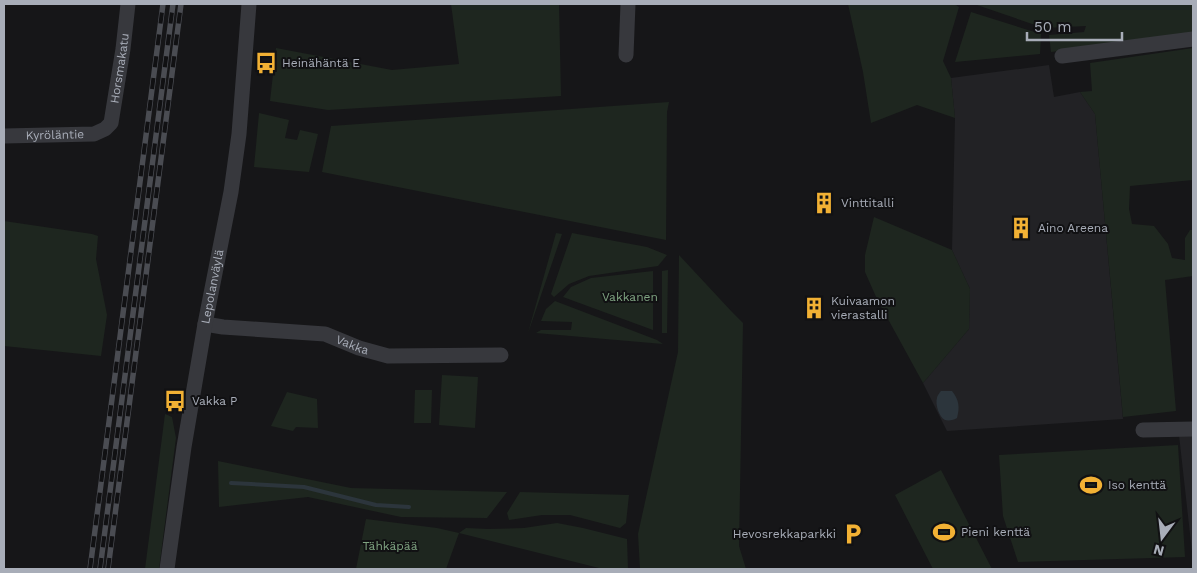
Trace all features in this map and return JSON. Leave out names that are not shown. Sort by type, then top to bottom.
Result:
[{"type":"street","name":"Horsmakatu","points":[[105,129],[111,123],[128,4]]},
{"type":"street","name":"Lepolanväylä","points":[[167,569],[184,448],[205,324],[231,192],[239,134],[249,4]]},
{"type":"street","points":[[626,55],[628,4]]},
{"type":"street","points":[[1062,56],[1193,39]]},
{"type":"street","name":"Kyröläntie","points":[[4,136],[94,134],[105,129]]},
{"type":"street","name":"Vakka","points":[[205,324],[325,334],[359,348],[388,356],[501,355]]},
{"type":"street","points":[[1143,430],[1193,429]]},
{"type":"shaded area","points":[[1049,65],[1054,97],[1080,92],[1095,114],[1123,419],[947,431],[923,383],[969,329],[970,289],[952,250],[955,118],[951,78]]},
{"type":"shaded area","points":[[941,391],[952,391],[956,397],[959,407],[956,419],[945,420],[939,413],[937,396]]},
{"type":"shaded area","points":[[1193,434],[1193,561],[1179,435]]},
{"type":"green space","points":[[451,4],[559,4],[561,96],[328,110],[270,101],[276,48],[392,70],[459,64]]},
{"type":"green space","points":[[848,4],[954,4],[959,7],[943,61],[951,78],[955,118],[917,105],[871,123],[863,72]]},
{"type":"green space","points":[[974,4],[1193,4],[1193,33],[1051,52],[1049,35],[1084,32],[1086,26],[1044,28]]},
{"type":"green space","points":[[971,12],[1041,34],[1040,54],[955,62]]},
{"type":"green space","points":[[1193,48],[1193,180],[1130,186],[1129,209],[1132,224],[1154,226],[1168,244],[1172,258],[1185,260],[1185,238],[1190,230],[1193,230],[1193,276],[1165,280],[1176,411],[1123,417],[1095,114],[1080,92],[1092,91],[1090,63]]},
{"type":"green space","points":[[669,102],[667,112],[666,240],[322,172],[331,126]]},
{"type":"green space","points":[[259,113],[289,120],[285,138],[297,140],[300,130],[318,134],[309,172],[254,167]]},
{"type":"green space","points":[[874,217],[952,250],[970,289],[969,329],[923,383],[877,299],[865,272],[865,255]]},
{"type":"green space","points":[[4,221],[98,236],[96,259],[107,315],[101,356],[4,346]]},
{"type":"green space","points":[[556,233],[562,234],[528,333]]},
{"type":"green space","points":[[572,233],[647,247],[667,255],[658,266],[589,276],[569,284],[554,297],[551,294]]},
{"type":"green space","points":[[679,255],[743,323],[739,546],[746,569],[640,569],[638,534],[678,352]]},
{"type":"green space","points":[[668,270],[667,333],[662,333],[662,271]]},
{"type":"green space","name":"Vakkanen","points":[[653,271],[653,330],[563,297],[571,287],[591,278]]},
{"type":"green space","points":[[555,301],[663,344],[536,333],[541,330],[571,330],[572,322],[541,321],[546,309]]},
{"type":"green space","points":[[442,375],[478,377],[475,428],[439,425]]},
{"type":"green space","points":[[415,390],[432,390],[431,423],[414,423]]},
{"type":"green space","points":[[287,392],[317,399],[318,428],[296,427],[293,431],[271,426]]},
{"type":"green space","points":[[165,414],[172,417],[176,438],[159,569],[145,569]]},
{"type":"green space","name":"Iso kenttä","points":[[1178,445],[1185,557],[1018,562],[1003,516],[999,455]]},
{"type":"green space","points":[[218,461],[351,488],[507,492],[487,518],[401,517],[308,497],[219,507]]},
{"type":"green space","name":"Pieni kenttä","points":[[941,470],[992,569],[933,569],[895,495]]},
{"type":"green space","points":[[520,492],[629,495],[626,523],[620,528],[570,515],[542,515],[509,520],[507,513]]},
{"type":"green space","name":"Tähkäpää","points":[[366,519],[437,528],[459,533],[446,569],[356,569]]},
{"type":"green space","points":[[557,523],[583,528],[627,539],[628,569],[603,569],[459,533],[466,528],[524,528]]},
{"type":"waterway","points":[[231,483],[304,487],[376,505],[409,507]]},
{"type":"railway","points":[[90,569],[163,4]]},
{"type":"railway","points":[[100,569],[173,4]]},
{"type":"railway","points":[[108,569],[181,4]]},
{"type":"place","name":"Heinähäntä E","points":[[266,63]]},
{"type":"place","name":"Vinttitalli","points":[[824,203]]},
{"type":"place","name":"Aino Areena","points":[[1021,228]]},
{"type":"place","name":"Kuivaamon vierastalli","points":[[814,308]]},
{"type":"place","name":"Vakka P","points":[[175,401]]},
{"type":"place","name":"Iso kenttä","points":[[1091,485]]},
{"type":"place","name":"Pieni kenttä","points":[[944,532]]},
{"type":"place","name":"Hevosrekkaparkki","points":[[853,534]]}]
